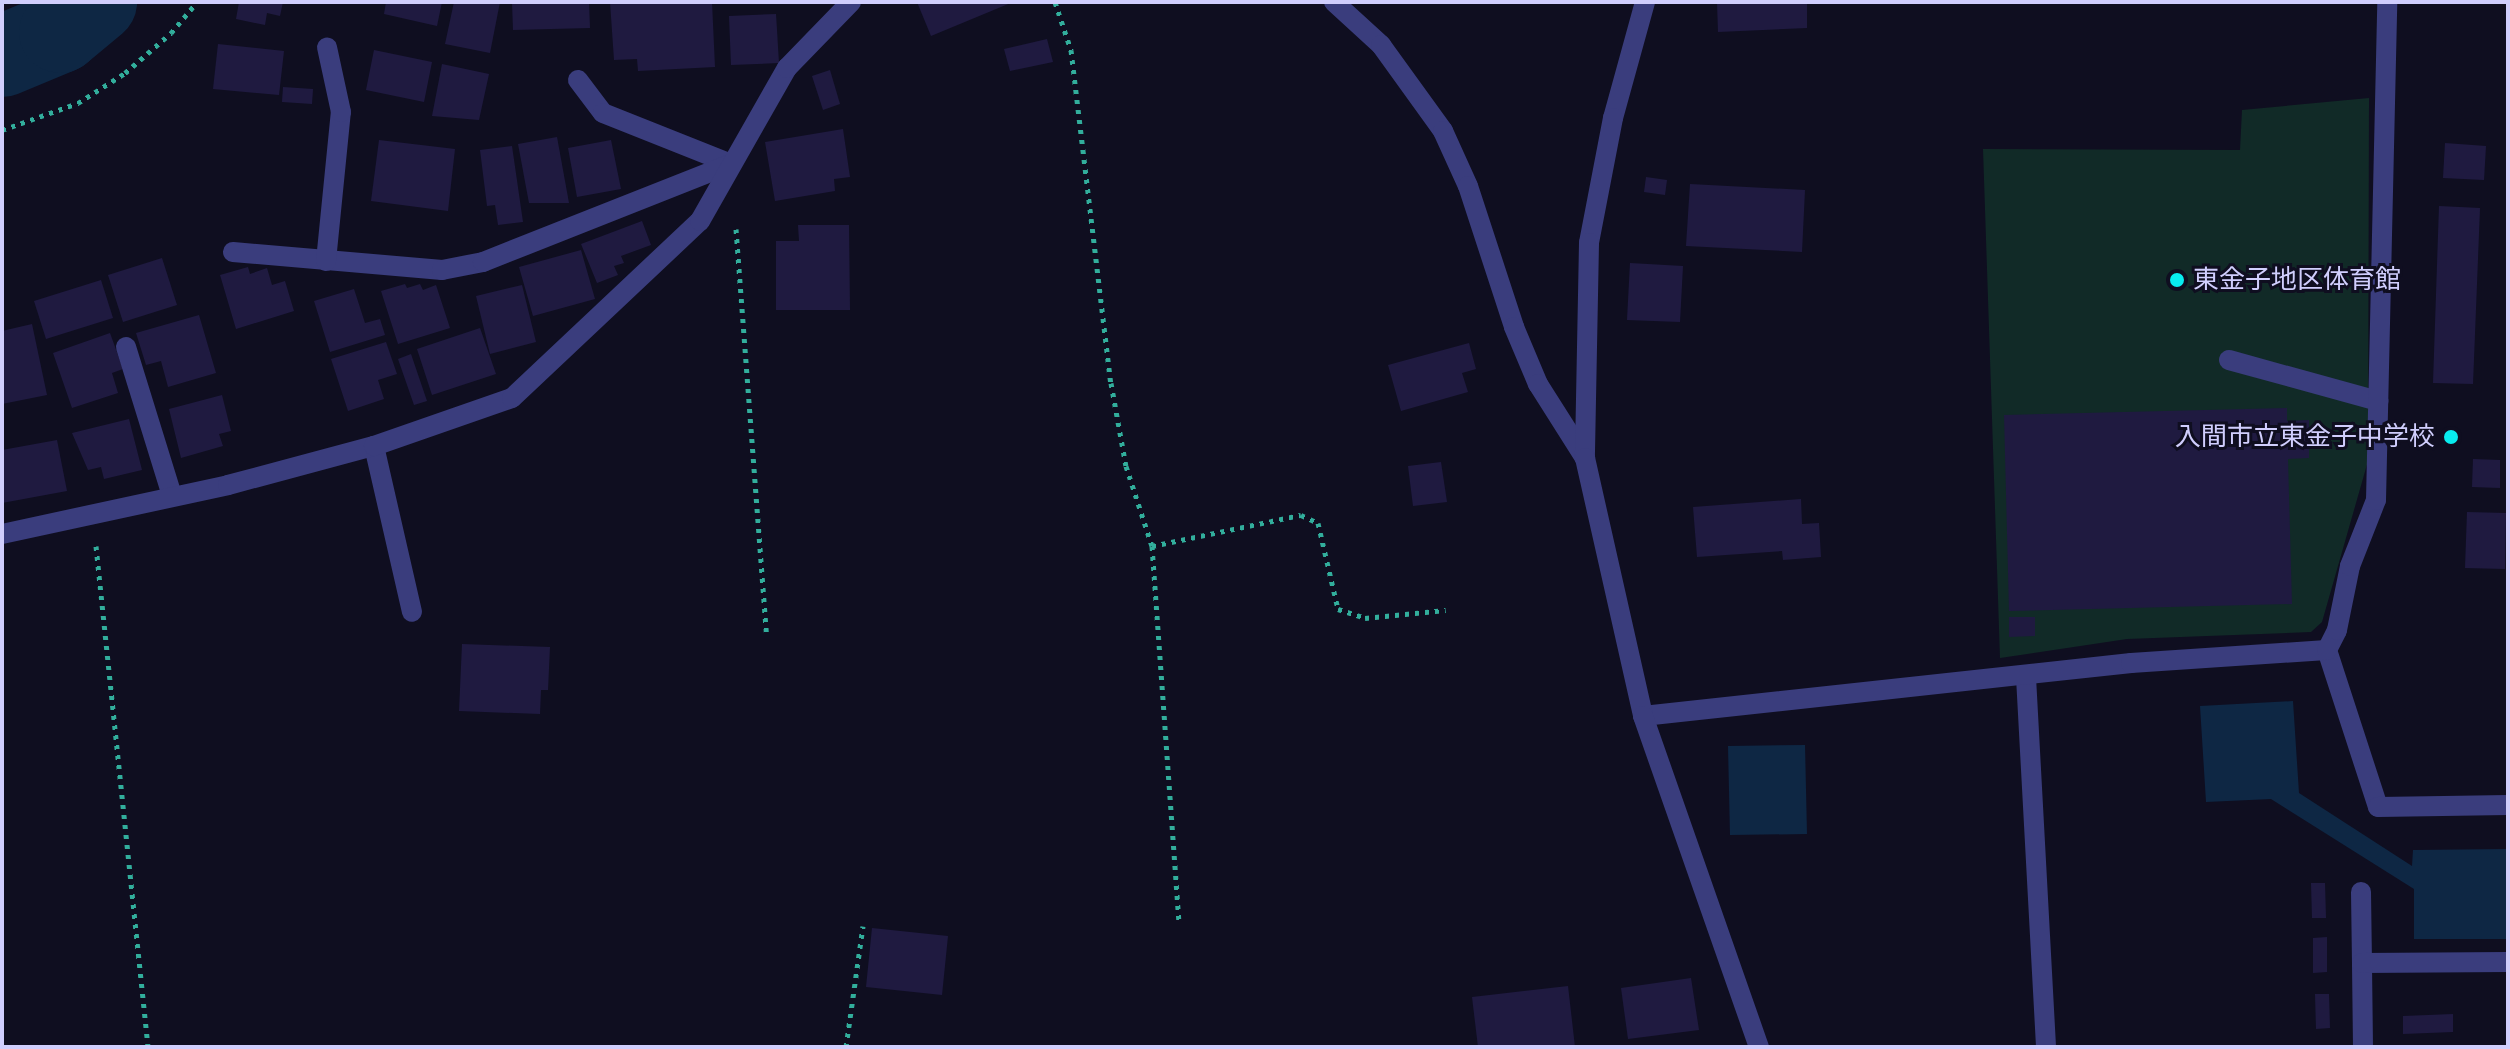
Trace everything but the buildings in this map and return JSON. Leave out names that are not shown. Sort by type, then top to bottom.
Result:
[{"type":"street","points":[[2,534],[374,446],[512,398],[700,221],[787,68],[851,2]]},
{"type":"street","points":[[1334,2],[1381,45],[1443,131],[1468,186],[1514,327],[1538,384],[1585,458]]},
{"type":"street","points":[[1645,2],[1613,118],[1589,243],[1585,458],[1643,716],[1759,1047]]},
{"type":"street","points":[[2387,2],[2376,500],[2350,566],[2337,630],[2327,650],[2378,807],[2508,805]]},
{"type":"street","points":[[326,261],[341,112],[327,47]]},
{"type":"street","points":[[578,80],[603,113],[731,164]]},
{"type":"street","points":[[233,252],[442,270],[483,262],[731,164]]},
{"type":"street","points":[[126,347],[172,496]]},
{"type":"street","points":[[2229,360],[2378,401]]},
{"type":"street","points":[[374,446],[412,612]]},
{"type":"street","points":[[1643,716],[2026,677],[2131,663],[2327,650]]},
{"type":"street","points":[[2026,677],[2046,1047]]},
{"type":"street","points":[[2361,892],[2363,1047]]},
{"type":"street","points":[[2362,963],[2508,962]]},
{"type":"path","points":[[2,130],[78,103],[125,73],[171,33],[197,2]]},
{"type":"path","points":[[1055,2],[1071,50],[1111,383],[1126,466],[1152,546],[1179,920]]},
{"type":"path","points":[[736,226],[766,632]]},
{"type":"path","points":[[93,513],[148,1047]]},
{"type":"path","points":[[1152,546],[1301,515],[1318,523],[1338,609],[1365,618],[1446,610]]},
{"type":"path","points":[[846,1047],[863,926]]},
{"type":"green space","name":"東金子地区体育館","points":[[2369,98],[2368,461],[2322,622],[2311,632],[2127,639],[2000,658],[1983,149],[2240,150],[2242,110]]},
{"type":"water","points":[[2293,701],[2299,793],[2412,866],[2413,850],[2508,849],[2508,939],[2414,939],[2414,889],[2271,799],[2206,802],[2200,706]]},
{"type":"water","points":[[1805,745],[1807,834],[1730,835],[1728,746]]},
{"type":"waterway","points":[[2,56],[60,32],[96,2]]},
{"type":"place","name":"東金子地区体育館","points":[[2177,280]]},
{"type":"place","name":"入間市立東金子中学校","points":[[2451,437]]}]
